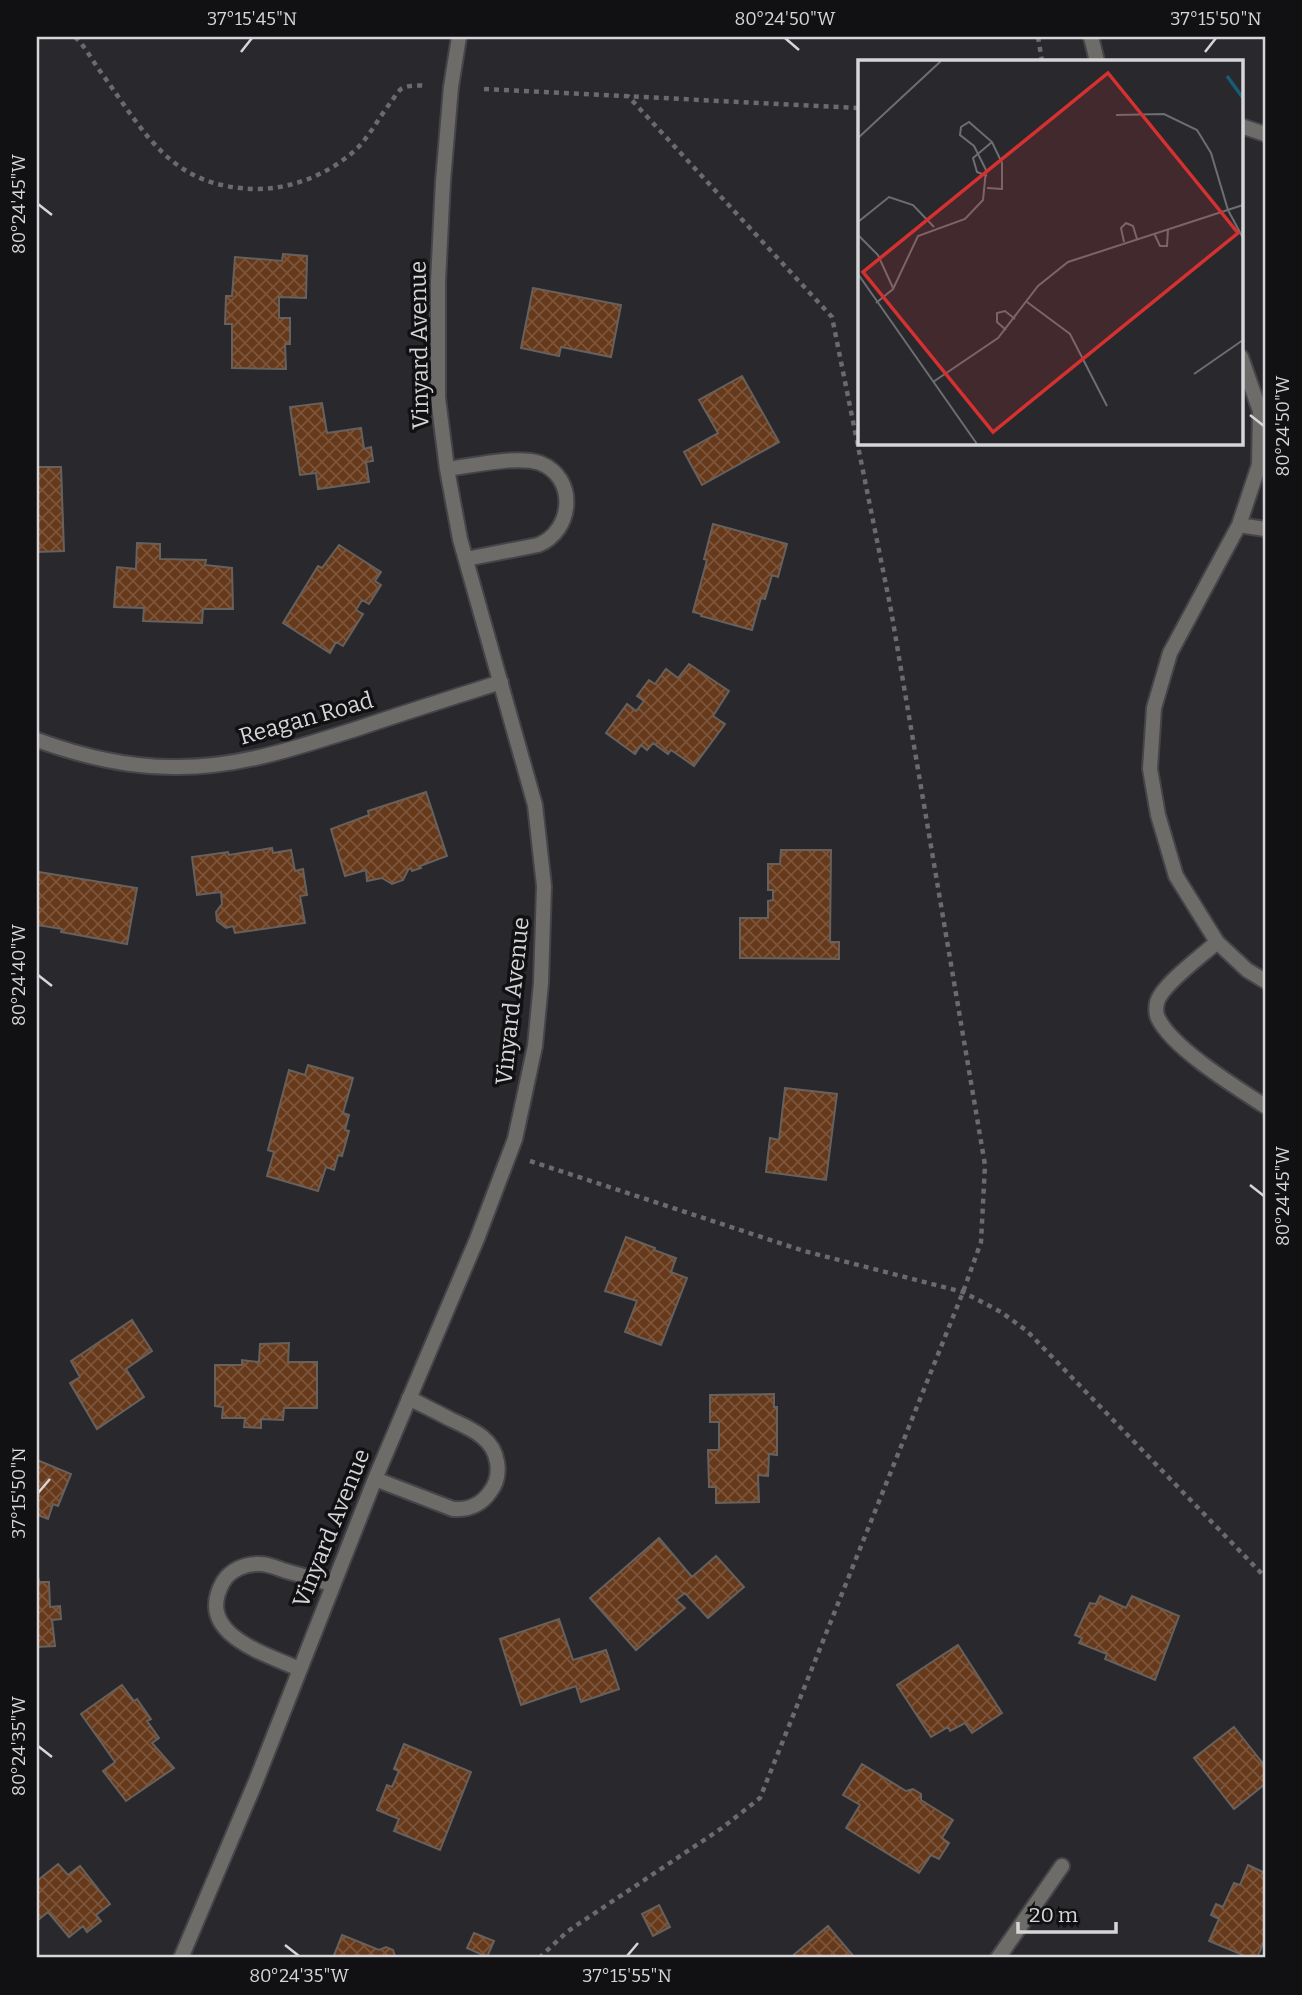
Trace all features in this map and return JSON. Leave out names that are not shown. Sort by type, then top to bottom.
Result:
[{"type":"street","name":"Vinyard Avenue","points":[[181,1958],[256,1781],[375,1479],[477,1239],[515,1139],[535,1046],[541,983],[544,886],[535,806],[460,539],[438,398],[438,282],[451,87],[459,37]]},
{"type":"street","points":[[1091,37],[1097,60]]},
{"type":"street","points":[[1242,127],[1265,134]]},
{"type":"street","points":[[1242,360],[1259,411],[1259,465],[1239,525],[1170,653],[1154,708],[1150,769],[1158,815],[1176,876],[1217,942],[1247,970],[1265,981]]},
{"type":"street","points":[[447,469],[524,460],[542,464],[557,475],[566,491],[566,510],[562,524],[547,541],[466,559]]},
{"type":"street","points":[[1239,525],[1265,529]]},
{"type":"street","name":"Reagan Road","points":[[37,740],[100,759],[142,765],[185,767],[228,764],[280,754],[501,682]]},
{"type":"street","points":[[1217,942],[1163,990],[1157,1001],[1156,1016],[1168,1033],[1195,1058],[1265,1106]]},
{"type":"street","points":[[375,1479],[453,1509],[463,1510],[485,1499],[495,1484],[499,1470],[496,1453],[488,1441],[477,1432],[409,1398]]},
{"type":"street","points":[[299,1669],[238,1641],[227,1632],[219,1620],[217,1596],[230,1574],[248,1564],[262,1564],[332,1584]]},
{"type":"street","points":[[999,1958],[1062,1866]]},
{"type":"path","points":[[75,37],[155,147],[175,165],[201,180],[233,186],[281,187],[301,182],[328,170],[354,151],[401,89],[415,85],[432,86]]},
{"type":"path","points":[[1038,37],[1042,60]]},
{"type":"path","points":[[484,89],[858,108]]},
{"type":"path","points":[[539,1958],[568,1931],[722,1828],[760,1798],[981,1242],[985,1165],[891,610],[832,317],[628,96]]},
{"type":"path","points":[[509,1154],[804,1251],[963,1292],[1001,1312],[1027,1331],[1265,1577]]},
{"type":"building","points":[[283,254],[307,256],[306,298],[279,297],[279,318],[290,318],[290,344],[285,344],[286,369],[232,368],[232,324],[225,324],[226,296],[232,296],[235,257],[282,261]]},
{"type":"building","points":[[533,288],[621,305],[611,357],[561,347],[559,356],[521,348]]},
{"type":"building","points":[[742,376],[779,442],[702,485],[684,452],[718,433],[699,400]]},
{"type":"building","points":[[322,403],[327,433],[361,428],[364,449],[371,447],[373,461],[366,462],[369,482],[318,489],[316,473],[300,475],[290,407]]},
{"type":"building","points":[[37,467],[61,467],[64,551],[37,552]]},
{"type":"building","points":[[713,524],[787,544],[778,577],[772,575],[765,599],[761,598],[752,630],[693,612],[707,560],[704,559]]},
{"type":"building","points":[[137,543],[160,544],[160,559],[206,560],[205,565],[232,568],[233,609],[203,609],[202,623],[143,621],[144,608],[114,607],[117,567],[136,569]]},
{"type":"building","points":[[339,545],[381,572],[375,581],[381,585],[369,604],[362,600],[356,610],[363,614],[343,646],[336,642],[330,653],[283,623],[318,566],[322,568]]},
{"type":"building","points":[[689,664],[729,691],[713,716],[725,724],[694,766],[671,750],[668,754],[653,743],[647,750],[641,745],[635,754],[606,733],[627,704],[636,711],[644,701],[637,696],[649,680],[655,684],[666,669],[678,678]]},
{"type":"building","points":[[426,792],[447,856],[412,871],[411,868],[403,880],[392,884],[382,878],[367,881],[366,870],[345,876],[331,829],[369,815],[368,811]]},
{"type":"building","points":[[272,848],[273,853],[291,850],[295,871],[303,869],[307,895],[300,896],[305,923],[235,933],[233,926],[226,928],[217,921],[216,912],[222,904],[221,892],[197,895],[192,857],[228,852],[229,855]]},
{"type":"building","points":[[781,850],[831,850],[830,942],[839,942],[839,959],[740,958],[740,918],[768,918],[768,901],[773,900],[773,890],[768,890],[768,864],[780,864]]},
{"type":"building","points":[[39,872],[137,888],[127,944],[37,925]]},
{"type":"building","points":[[308,1065],[353,1078],[343,1113],[349,1115],[345,1130],[349,1131],[342,1156],[338,1155],[334,1170],[326,1167],[318,1191],[267,1176],[274,1152],[268,1150],[289,1070],[305,1075]]},
{"type":"building","points":[[785,1088],[837,1094],[826,1180],[766,1172],[770,1138],[779,1140]]},
{"type":"building","points":[[626,1237],[676,1258],[671,1272],[687,1278],[661,1345],[625,1332],[637,1301],[605,1291]]},
{"type":"building","points":[[132,1320],[152,1351],[126,1369],[144,1397],[97,1429],[70,1383],[80,1377],[71,1361]]},
{"type":"building","points":[[289,1343],[288,1362],[317,1362],[317,1408],[284,1408],[283,1420],[261,1419],[261,1428],[244,1427],[245,1418],[222,1418],[223,1407],[215,1406],[215,1365],[242,1365],[242,1360],[259,1362],[260,1344]]},
{"type":"building","points":[[774,1394],[774,1407],[777,1407],[777,1455],[769,1454],[768,1476],[758,1475],[759,1502],[716,1503],[716,1487],[709,1487],[708,1450],[719,1450],[719,1422],[710,1422],[710,1395]]},
{"type":"building","points":[[37,1460],[71,1474],[58,1506],[53,1504],[48,1519],[38,1515],[37,1518]]},
{"type":"building","points":[[659,1538],[692,1577],[716,1556],[744,1587],[708,1618],[685,1593],[676,1600],[685,1608],[636,1650],[590,1598]]},
{"type":"building","points":[[37,1571],[39,1582],[49,1582],[50,1607],[60,1606],[61,1619],[52,1620],[55,1646],[37,1647]]},
{"type":"building","points":[[1100,1596],[1126,1608],[1132,1596],[1179,1616],[1155,1680],[1105,1659],[1107,1654],[1079,1643],[1082,1638],[1075,1635],[1090,1603],[1096,1604]]},
{"type":"building","points":[[559,1619],[573,1660],[606,1650],[619,1689],[581,1702],[576,1686],[521,1705],[500,1639]]},
{"type":"building","points":[[958,1645],[1002,1713],[972,1733],[965,1723],[950,1731],[948,1727],[931,1737],[897,1685]]},
{"type":"building","points":[[122,1685],[134,1701],[137,1699],[151,1719],[147,1721],[159,1738],[152,1743],[174,1768],[126,1801],[103,1771],[115,1762],[81,1714]]},
{"type":"building","points":[[1234,1727],[1265,1766],[1265,1784],[1234,1809],[1194,1758]]},
{"type":"building","points":[[404,1744],[471,1772],[440,1850],[394,1831],[399,1819],[377,1810],[387,1785],[392,1787],[399,1771],[394,1769]]},
{"type":"building","points":[[862,1764],[906,1791],[913,1789],[921,1794],[921,1800],[953,1820],[942,1838],[949,1843],[939,1859],[931,1855],[919,1873],[846,1828],[860,1805],[843,1795]]},
{"type":"building","points":[[58,1864],[68,1875],[80,1866],[110,1904],[96,1915],[101,1921],[87,1932],[83,1926],[69,1937],[48,1912],[37,1921],[37,1881]]},
{"type":"building","points":[[1248,1865],[1265,1873],[1265,1939],[1257,1958],[1250,1958],[1209,1941],[1219,1919],[1211,1915],[1216,1904],[1223,1907],[1234,1883],[1240,1885]]},
{"type":"building","points":[[659,1905],[670,1927],[653,1936],[642,1914]]},
{"type":"building","points":[[828,1926],[855,1958],[790,1958]]},
{"type":"building","points":[[474,1933],[494,1941],[487,1957],[467,1948]]},
{"type":"building","points":[[342,1935],[379,1950],[386,1947],[401,1958],[333,1958]]}]
